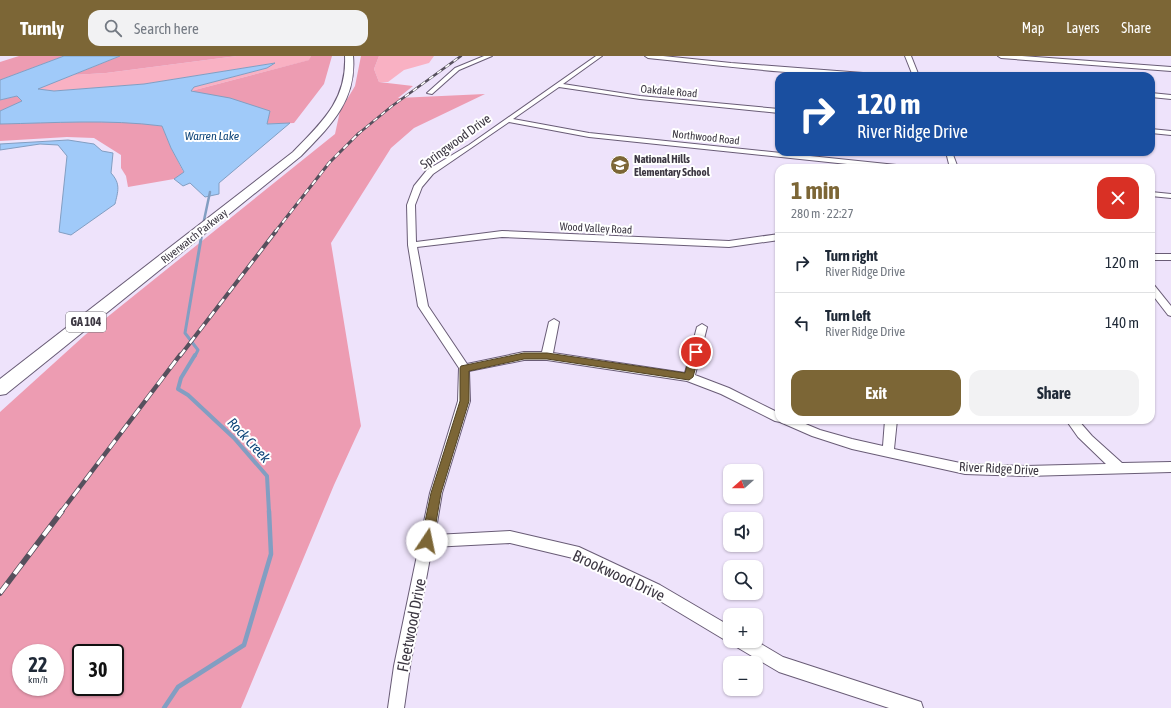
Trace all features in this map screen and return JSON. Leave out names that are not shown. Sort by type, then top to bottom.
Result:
[{"type":"main road","name":"Riverwatch Parkway","points":[[0,389],[233,200],[309,132],[325,113],[335,93],[340,80],[342,66],[340,56]]},
{"type":"main road","name":"Riverwatch Parkway","points":[[233,200],[297,154],[328,121],[338,108],[351,77],[349,56]]},
{"type":"main road","name":"Riverwatch Parkway","points":[[0,373],[172,249]]},
{"type":"street","points":[[430,93],[457,69],[489,56]]},
{"type":"street","name":"Springwood Drive","points":[[464,368],[423,306],[412,245],[411,205],[418,186],[430,172],[471,146],[599,56]]},
{"type":"street","points":[[648,56],[831,72]]},
{"type":"street","points":[[908,56],[914,72]]},
{"type":"street","points":[[1001,56],[1171,69]]},
{"type":"street","name":"Oakdale Road","points":[[557,85],[617,96],[775,112]]},
{"type":"street","points":[[1155,95],[1171,97]]},
{"type":"street","name":"Northwood Road","points":[[506,120],[588,135],[775,154]]},
{"type":"street","points":[[1155,131],[1171,133]]},
{"type":"street","name":"Northwood Road","points":[[790,156],[867,164]]},
{"type":"street","points":[[1155,194],[1171,196]]},
{"type":"street","name":"Wood Valley Road","points":[[412,245],[502,234],[729,244],[775,238]]},
{"type":"street","points":[[1155,257],[1171,257]]},
{"type":"street","points":[[1155,292],[1171,313]]},
{"type":"street","points":[[547,356],[554,322]]},
{"type":"street","points":[[689,377],[702,327]]},
{"type":"street","points":[[427,541],[436,493],[464,401],[464,368],[524,356],[547,356],[689,377],[725,391],[775,416]]},
{"type":"street","name":"River Ridge Drive","points":[[795,424],[816,433],[852,444],[965,469],[1026,471],[1171,467]]},
{"type":"street","points":[[888,453],[892,424]]},
{"type":"street","points":[[1074,424],[1119,468]]},
{"type":"street","name":"Brookwood Drive","points":[[427,541],[510,537],[579,553],[655,590],[723,631]]},
{"type":"street","name":"Fleetwood Drive","points":[[396,708],[402,666],[427,541]]},
{"type":"street","points":[[753,648],[779,664],[915,708]]},
{"type":"shaded area","points":[[19,56],[64,56],[0,80],[0,62]]},
{"type":"shaded area","points":[[120,56],[237,56],[106,73],[73,75]]},
{"type":"shaded area","points":[[237,56],[311,56],[310,60],[191,91],[194,87],[267,68],[274,63],[144,84],[54,91],[37,89],[73,75],[106,73]]},
{"type":"shaded area","points":[[311,56],[332,56],[324,84],[294,123],[267,124],[270,111],[191,91],[309,60]]},
{"type":"shaded area","points":[[361,56],[379,56],[374,69],[379,82],[413,86],[398,98],[485,94],[414,128],[391,148],[331,243],[361,426],[334,485],[241,708],[0,708],[0,412],[85,335],[335,134],[340,111],[355,86]]},
{"type":"shaded area","points":[[379,56],[434,56],[429,63],[404,70],[388,82],[379,82],[374,69]]},
{"type":"shaded area","points":[[17,96],[23,101],[0,111],[0,100]]},
{"type":"shaded area","points":[[101,121],[132,122],[162,126],[184,173],[174,179],[128,187],[126,176],[121,168],[121,155],[94,138],[67,137],[0,141],[0,124]]},
{"type":"water","name":"Warren Lake","points":[[64,56],[120,56],[38,89],[54,91],[144,84],[275,63],[267,68],[194,87],[191,91],[230,98],[270,111],[267,124],[290,123],[219,183],[219,194],[205,197],[190,183],[183,186],[174,179],[184,172],[171,148],[162,126],[101,122],[0,124],[0,111],[22,101],[17,96],[0,100],[0,80]]},
{"type":"water","points":[[68,140],[94,144],[102,151],[113,153],[111,173],[118,188],[115,204],[71,235],[59,232],[67,156],[58,145],[40,144],[0,150],[0,144]]},
{"type":"waterway","name":"Rock Creek","points":[[203,225],[210,192]]},
{"type":"waterway","name":"Rock Creek","points":[[195,356],[198,350],[185,333],[202,233]]},
{"type":"waterway","name":"Rock Creek","points":[[195,355],[181,378],[178,389],[188,395],[234,438],[267,476],[269,512]]},
{"type":"waterway","name":"Rock Creek","points":[[164,708],[178,687],[244,645],[271,554],[269,511]]},
{"type":"railway","points":[[358,134],[392,106],[461,56]]},
{"type":"railway","points":[[275,232],[329,163],[358,134]]},
{"type":"railway","points":[[180,356],[276,231]]},
{"type":"railway","points":[[61,512],[180,355]]},
{"type":"railway","points":[[0,593],[62,511]]},
{"type":"place","name":"National Hills Elementary School","points":[[620,165]]},
{"type":"route","points":[[427,541],[436,493],[464,401],[464,368],[484,366],[524,356],[547,356],[689,377],[696,352]]}]
